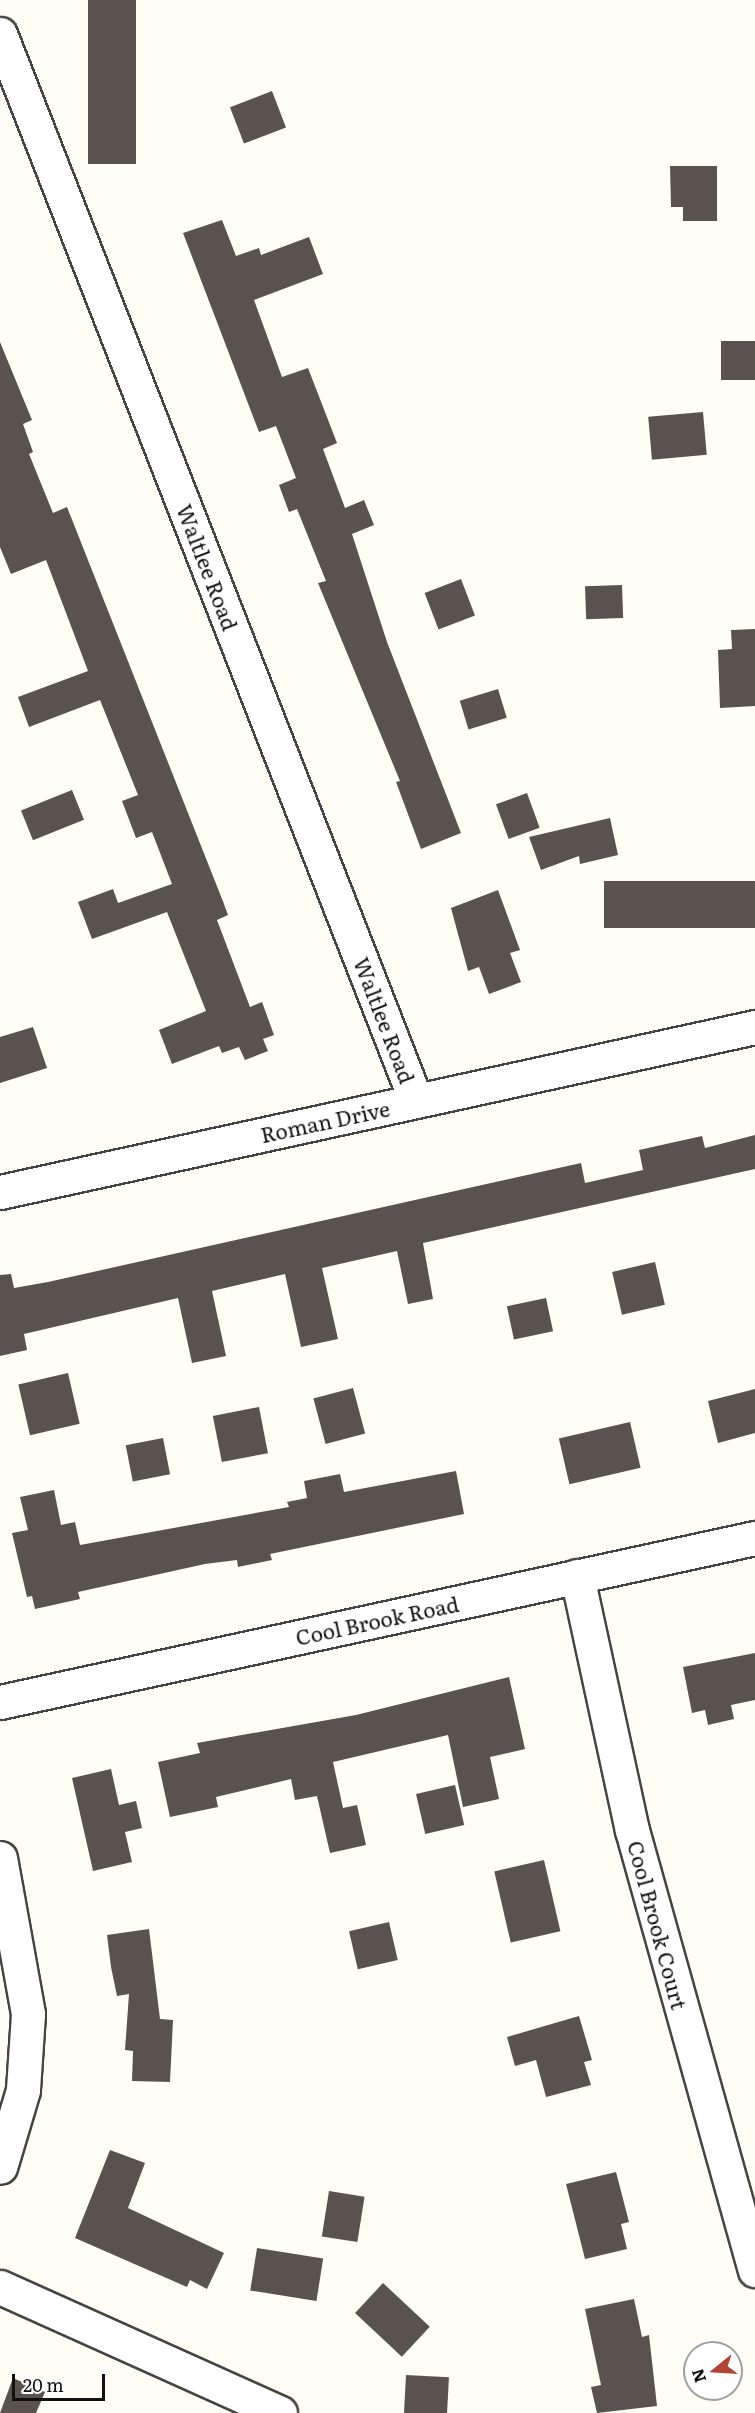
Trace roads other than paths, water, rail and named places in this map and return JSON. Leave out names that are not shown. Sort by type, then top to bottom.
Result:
[{"type":"street","name":"Waltlee Road","points":[[0,34],[416,1101]]},
{"type":"street","name":"Roman Drive","points":[[0,1192],[755,1027]]},
{"type":"street","name":"Cool Brook Road","points":[[0,1702],[755,1538]]},
{"type":"street","name":"Cool Brook Court","points":[[577,1576],[632,1830],[755,2270]]},
{"type":"street","points":[[0,1858],[23,1979],[28,2052],[24,2090],[0,2167]]},
{"type":"street","points":[[0,2287],[224,2383],[280,2413]]}]
